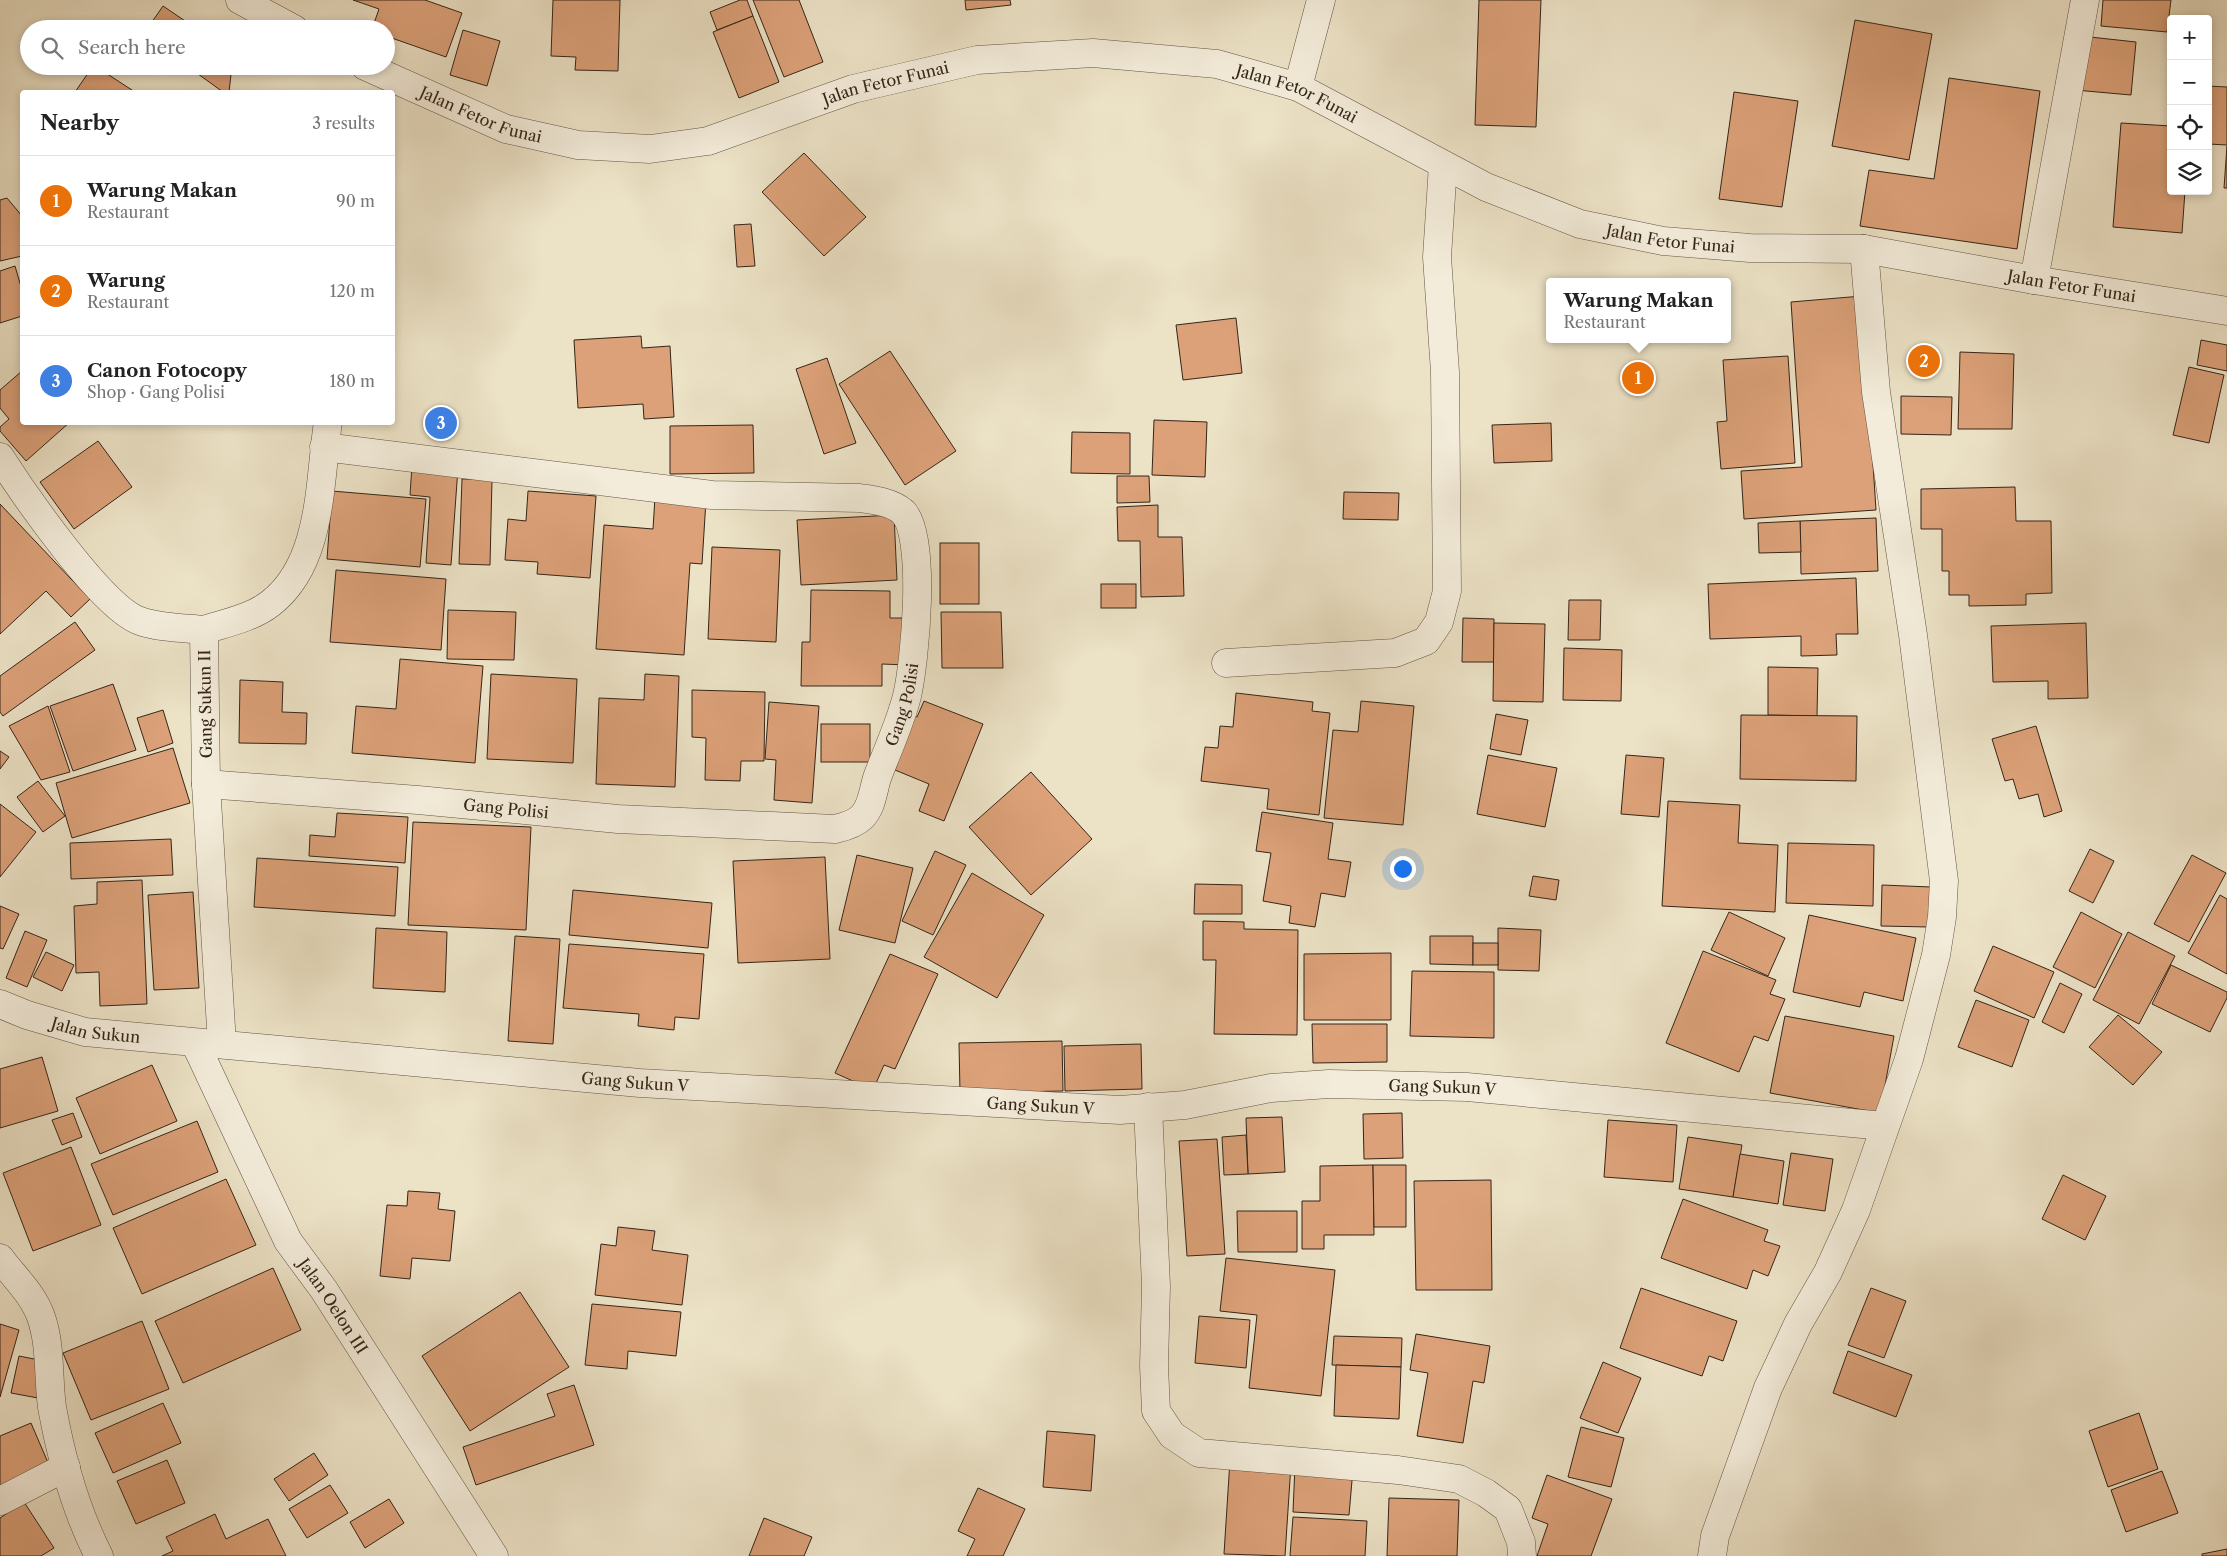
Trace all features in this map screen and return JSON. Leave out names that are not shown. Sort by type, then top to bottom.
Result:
[{"type":"street","points":[[240,0],[277,20]]},
{"type":"street","points":[[1298,87],[1321,0]]},
{"type":"street","points":[[2034,280],[2085,0]]},
{"type":"street","name":"Jalan Fetor Funai","points":[[376,78],[506,129],[578,145],[650,149],[708,141],[853,89],[977,60],[1102,54],[1217,64],[1298,87],[1486,187],[1580,224],[1663,242],[1750,248],[1864,249],[2034,280],[2227,310]]},
{"type":"street","points":[[1226,663],[1395,653],[1426,641],[1440,622],[1447,591],[1445,372],[1437,257],[1444,165]]},
{"type":"street","points":[[1712,1556],[1716,1536],[1768,1388],[1798,1324],[1828,1272],[1856,1210],[1909,1059],[1936,955],[1942,917],[1944,882],[1913,635],[1876,392],[1864,249]]},
{"type":"street","name":"Gang Sukun II","points":[[222,1044],[206,784],[204,630],[240,619],[255,612],[269,604],[287,588],[301,565],[314,526],[326,435]]},
{"type":"street","name":"Gang Polisi","points":[[206,784],[418,800],[618,819],[835,829],[849,825],[862,817],[871,803],[876,781],[907,696],[913,648],[916,548],[912,527],[902,511],[882,501],[860,498],[712,495],[326,435]]},
{"type":"street","points":[[0,457],[27,499],[116,606],[139,621],[204,630]]},
{"type":"street","name":"Jalan Sukun","points":[[0,1004],[27,1015],[85,1032],[195,1043]]},
{"type":"street","name":"Gang Sukun V","points":[[195,1043],[640,1083],[1035,1106],[1120,1110],[1185,1105],[1271,1088],[1329,1084],[1467,1087],[1884,1126]]},
{"type":"street","name":"Jalan Oelon III","points":[[195,1043],[288,1241],[324,1290],[494,1556]]},
{"type":"street","points":[[1148,1107],[1156,1286],[1154,1366],[1156,1411],[1172,1435],[1199,1453],[1398,1470],[1459,1479],[1486,1493],[1508,1509],[1521,1542],[1522,1556]]},
{"type":"street","points":[[0,1258],[31,1296],[41,1316],[46,1336],[52,1407],[66,1467],[90,1539],[99,1556]]},
{"type":"street","points":[[0,1501],[66,1467]]},
{"type":"building","points":[[353,0],[425,0],[462,13],[446,57],[395,39],[395,20],[375,20],[379,9]]},
{"type":"building","points":[[553,0],[620,0],[618,71],[575,70],[576,57],[551,56]]},
{"type":"building","points":[[740,0],[747,0],[753,16],[717,30],[710,12]]},
{"type":"building","points":[[753,0],[799,0],[823,62],[784,77]]},
{"type":"building","points":[[965,0],[1010,0],[1011,5],[966,10]]},
{"type":"building","points":[[1479,0],[1541,0],[1536,127],[1475,125]]},
{"type":"building","points":[[2103,0],[2171,0],[2169,15],[2167,15],[2167,32],[2101,26]]},
{"type":"building","points":[[163,6],[184,20],[153,20]]},
{"type":"building","points":[[753,16],[779,82],[739,98],[713,32]]},
{"type":"building","points":[[1855,20],[1932,34],[1909,160],[1832,146]]},
{"type":"building","points":[[463,30],[500,41],[487,86],[450,75]]},
{"type":"building","points":[[2081,36],[2136,42],[2131,95],[2075,90]]},
{"type":"building","points":[[87,75],[109,75],[132,90],[76,90]]},
{"type":"building","points":[[199,75],[231,75],[229,90],[220,90]]},
{"type":"building","points":[[1949,78],[2040,91],[2017,249],[1860,226],[1869,170],[1934,179]]},
{"type":"building","points":[[2212,86],[2227,87],[2227,145],[2212,144]]},
{"type":"building","points":[[1734,92],[1798,101],[1782,207],[1719,199]]},
{"type":"building","points":[[2121,123],[2167,126],[2167,195],[2185,195],[2182,233],[2113,227]]},
{"type":"building","points":[[2227,146],[2227,188],[2224,188]]},
{"type":"building","points":[[804,153],[866,217],[824,256],[762,192]]},
{"type":"building","points":[[7,198],[20,214],[20,256],[0,261],[0,200]]},
{"type":"building","points":[[751,224],[755,266],[737,267],[734,225]]},
{"type":"building","points":[[15,266],[20,283],[20,317],[0,323],[0,271]]},
{"type":"building","points":[[1862,296],[1876,510],[1744,519],[1741,471],[1802,467],[1791,302]]},
{"type":"building","points":[[1236,318],[1242,373],[1183,380],[1176,325]]},
{"type":"building","points":[[641,336],[642,348],[670,346],[674,417],[644,419],[643,404],[578,408],[574,340]]},
{"type":"building","points":[[2201,340],[2227,345],[2227,371],[2197,365]]},
{"type":"building","points":[[890,351],[956,451],[905,485],[839,384]]},
{"type":"building","points":[[1960,352],[2014,354],[2012,429],[1958,429]]},
{"type":"building","points":[[1788,356],[1795,463],[1721,469],[1717,422],[1727,421],[1723,360]]},
{"type":"building","points":[[827,358],[856,443],[824,454],[796,369]]},
{"type":"building","points":[[2189,367],[2224,375],[2209,443],[2173,435]]},
{"type":"building","points":[[20,373],[20,425],[67,425],[26,461],[0,431],[0,427],[9,419],[0,408],[0,390]]},
{"type":"building","points":[[1901,396],[1952,397],[1951,435],[1901,434]]},
{"type":"building","points":[[1154,420],[1207,422],[1205,477],[1152,475]]},
{"type":"building","points":[[1551,423],[1552,461],[1494,463],[1492,425]]},
{"type":"building","points":[[753,425],[754,473],[670,474],[670,426]]},
{"type":"building","points":[[1072,432],[1130,433],[1130,474],[1071,473]]},
{"type":"building","points":[[98,441],[132,487],[74,529],[40,482]]},
{"type":"building","points":[[412,465],[458,468],[451,565],[426,563],[430,497],[410,495]]},
{"type":"building","points":[[1117,476],[1149,476],[1150,502],[1117,503]]},
{"type":"building","points":[[462,479],[492,479],[490,565],[459,564]]},
{"type":"building","points":[[2015,487],[2016,521],[2051,521],[2052,593],[2026,594],[2026,605],[1969,606],[1969,595],[1949,595],[1949,571],[1942,571],[1942,529],[1921,529],[1921,489]]},
{"type":"building","points":[[332,491],[426,499],[420,567],[327,559]]},
{"type":"building","points":[[528,491],[596,496],[590,578],[537,574],[538,562],[505,560],[508,519],[526,521]]},
{"type":"building","points":[[1344,492],[1399,493],[1398,520],[1343,519]]},
{"type":"building","points":[[655,497],[706,500],[702,564],[690,563],[684,655],[596,649],[604,525],[653,529]]},
{"type":"building","points":[[0,504],[90,599],[71,617],[46,591],[0,634]]},
{"type":"building","points":[[1158,505],[1158,537],[1182,537],[1184,596],[1141,597],[1140,541],[1118,541],[1117,507]]},
{"type":"building","points":[[894,515],[897,580],[801,585],[797,520]]},
{"type":"building","points":[[1876,518],[1878,571],[1801,574],[1800,521]]},
{"type":"building","points":[[1800,521],[1801,552],[1759,553],[1758,523]]},
{"type":"building","points":[[940,543],[979,543],[979,604],[940,604]]},
{"type":"building","points":[[712,547],[780,550],[776,642],[708,639]]},
{"type":"building","points":[[336,570],[446,579],[441,650],[330,642]]},
{"type":"building","points":[[1856,578],[1858,634],[1836,634],[1837,655],[1801,656],[1801,636],[1710,639],[1708,584]]},
{"type":"building","points":[[1101,584],[1136,584],[1136,608],[1101,608]]},
{"type":"building","points":[[811,590],[890,591],[890,618],[907,618],[907,665],[882,664],[882,686],[801,686],[802,642],[810,642]]},
{"type":"building","points":[[1569,600],[1601,600],[1600,640],[1568,640]]},
{"type":"building","points":[[448,610],[516,612],[514,660],[447,659]]},
{"type":"building","points":[[941,612],[1001,612],[1003,668],[942,668]]},
{"type":"building","points":[[1463,618],[1494,619],[1494,662],[1462,662]]},
{"type":"building","points":[[75,622],[95,650],[3,716],[0,712],[0,676]]},
{"type":"building","points":[[1494,623],[1545,624],[1543,702],[1493,701]]},
{"type":"building","points":[[2086,623],[2088,698],[2048,699],[2048,681],[1993,682],[1991,626]]},
{"type":"building","points":[[1564,648],[1622,650],[1621,701],[1563,700]]},
{"type":"building","points":[[400,659],[483,666],[475,763],[352,753],[356,706],[396,709]]},
{"type":"building","points":[[1768,667],[1818,668],[1817,716],[1768,715]]},
{"type":"building","points":[[491,674],[577,679],[573,763],[487,759]]},
{"type":"building","points":[[645,674],[679,676],[675,787],[596,784],[599,698],[644,700]]},
{"type":"building","points":[[240,680],[283,682],[282,712],[307,713],[306,744],[239,743]]},
{"type":"building","points":[[113,684],[136,750],[73,771],[50,706]]},
{"type":"building","points":[[692,690],[765,692],[764,761],[741,761],[740,781],[705,780],[706,738],[692,737]]},
{"type":"building","points":[[1236,693],[1313,702],[1312,711],[1330,713],[1319,815],[1267,809],[1269,789],[1201,781],[1205,747],[1218,748],[1220,726],[1233,727]]},
{"type":"building","points":[[924,701],[983,724],[944,821],[919,811],[929,784],[895,770],[901,754],[891,749],[906,713],[917,717]]},
{"type":"building","points":[[1361,701],[1414,706],[1403,825],[1324,818],[1333,730],[1358,732]]},
{"type":"building","points":[[769,702],[819,706],[812,803],[774,800],[776,760],[765,759]]},
{"type":"building","points":[[48,706],[70,772],[41,780],[9,726]]},
{"type":"building","points":[[163,710],[173,743],[148,752],[137,718]]},
{"type":"building","points":[[1496,714],[1528,720],[1521,755],[1490,749]]},
{"type":"building","points":[[1741,715],[1857,716],[1856,781],[1740,779]]},
{"type":"building","points":[[821,724],[870,724],[870,762],[821,762]]},
{"type":"building","points":[[2036,726],[2062,811],[2044,817],[2038,794],[2019,799],[2013,779],[2005,781],[1992,739]]},
{"type":"building","points":[[173,748],[190,803],[72,838],[56,783]]},
{"type":"building","points":[[0,751],[9,757],[0,769]]},
{"type":"building","points":[[1488,755],[1557,768],[1545,827],[1477,814]]},
{"type":"building","points":[[1626,755],[1664,758],[1659,817],[1621,814]]},
{"type":"building","points":[[1031,772],[1092,839],[1031,895],[969,827]]},
{"type":"building","points":[[38,781],[65,816],[43,832],[17,797]]},
{"type":"building","points":[[1668,801],[1740,805],[1738,843],[1778,845],[1775,912],[1662,906]]},
{"type":"building","points":[[0,804],[36,832],[0,877]]},
{"type":"building","points":[[1262,812],[1333,823],[1328,859],[1351,862],[1345,897],[1321,893],[1315,927],[1289,923],[1291,906],[1263,901],[1271,853],[1256,851]]},
{"type":"building","points":[[337,813],[408,817],[405,863],[309,856],[310,835],[335,837]]},
{"type":"building","points":[[413,822],[531,827],[526,930],[408,925]]},
{"type":"building","points":[[171,839],[173,875],[71,879],[70,843]]},
{"type":"building","points":[[1788,843],[1874,845],[1873,906],[1786,903]]},
{"type":"building","points":[[2090,849],[2114,861],[2093,903],[2069,891]]},
{"type":"building","points":[[935,851],[966,865],[933,935],[902,921]]},
{"type":"building","points":[[857,855],[913,868],[895,943],[839,930]]},
{"type":"building","points":[[2192,855],[2226,873],[2189,942],[2154,924]]},
{"type":"building","points":[[825,857],[830,959],[738,963],[733,861]]},
{"type":"building","points":[[257,858],[398,867],[395,916],[254,907]]},
{"type":"building","points":[[972,873],[1044,915],[997,998],[924,957]]},
{"type":"building","points":[[1533,876],[1559,880],[1556,900],[1529,896]]},
{"type":"building","points":[[142,880],[147,1004],[100,1006],[99,972],[76,973],[74,906],[97,904],[97,882]]},
{"type":"building","points":[[1195,884],[1242,885],[1242,914],[1194,914]]},
{"type":"building","points":[[1882,885],[1931,887],[1929,927],[1881,926]]},
{"type":"building","points":[[573,890],[712,903],[708,948],[569,935]]},
{"type":"building","points":[[193,892],[199,988],[154,990],[148,895]]},
{"type":"building","points":[[2220,895],[2227,899],[2227,974],[2188,953]]},
{"type":"building","points":[[0,906],[19,914],[3,949],[0,948]]},
{"type":"building","points":[[1729,912],[1785,938],[1768,976],[1711,950]]},
{"type":"building","points":[[2081,912],[2122,934],[2095,988],[2053,967]]},
{"type":"building","points":[[1809,915],[1916,938],[1903,1001],[1864,992],[1860,1007],[1793,992]]},
{"type":"building","points":[[1203,921],[1244,922],[1244,929],[1298,930],[1297,1035],[1214,1034],[1216,960],[1203,960]]},
{"type":"building","points":[[376,928],[447,932],[445,992],[373,988]]},
{"type":"building","points":[[1498,928],[1541,930],[1539,971],[1498,970]]},
{"type":"building","points":[[25,931],[47,940],[27,987],[6,978]]},
{"type":"building","points":[[2128,932],[2175,956],[2139,1024],[2093,1000]]},
{"type":"building","points":[[515,936],[560,939],[553,1044],[508,1041]]},
{"type":"building","points":[[1430,936],[1473,936],[1473,965],[1430,964]]},
{"type":"building","points":[[1473,943],[1498,943],[1498,965],[1473,965]]},
{"type":"building","points":[[569,944],[704,954],[699,1019],[675,1017],[674,1030],[638,1026],[639,1014],[563,1008]]},
{"type":"building","points":[[1993,946],[2054,972],[2034,1018],[1974,991]]},
{"type":"building","points":[[1703,951],[1776,980],[1770,994],[1785,999],[1768,1041],[1754,1036],[1739,1072],[1666,1043]]},
{"type":"building","points":[[46,952],[74,965],[62,991],[33,977]]},
{"type":"building","points":[[1391,953],[1391,1020],[1304,1020],[1304,954]]},
{"type":"building","points":[[890,954],[938,974],[895,1069],[884,1065],[873,1090],[835,1073]]},
{"type":"building","points":[[2171,965],[2227,992],[2227,998],[2210,1032],[2152,1004]]},
{"type":"building","points":[[1412,971],[1494,972],[1494,1038],[1410,1036]]},
{"type":"building","points":[[2060,983],[2082,994],[2064,1033],[2042,1022]]},
{"type":"building","points":[[1976,1000],[2029,1020],[2012,1067],[1958,1047]]},
{"type":"building","points":[[2118,1015],[2162,1052],[2133,1085],[2089,1047]]},
{"type":"building","points":[[1785,1016],[1894,1036],[1880,1113],[1770,1093]]},
{"type":"building","points":[[1312,1024],[1387,1024],[1387,1062],[1313,1063]]},
{"type":"building","points":[[1062,1041],[1063,1091],[960,1093],[959,1043]]},
{"type":"building","points":[[1141,1044],[1142,1089],[1065,1091],[1064,1046]]},
{"type":"building","points":[[42,1057],[58,1111],[0,1128],[0,1069]]},
{"type":"building","points":[[152,1065],[177,1121],[100,1154],[76,1098]]},
{"type":"building","points":[[73,1113],[82,1137],[62,1145],[52,1120]]},
{"type":"building","points":[[1402,1113],[1403,1158],[1364,1159],[1363,1114]]},
{"type":"building","points":[[1282,1117],[1285,1172],[1248,1174],[1246,1118]]},
{"type":"building","points":[[1608,1120],[1677,1125],[1673,1182],[1604,1177]]},
{"type":"building","points":[[197,1121],[218,1172],[113,1215],[91,1164]]},
{"type":"building","points":[[1246,1135],[1248,1174],[1224,1175],[1222,1137]]},
{"type":"building","points":[[1688,1137],[1742,1145],[1733,1197],[1679,1189]]},
{"type":"building","points":[[1217,1139],[1225,1254],[1187,1256],[1179,1141]]},
{"type":"building","points":[[71,1147],[101,1225],[33,1251],[3,1173]]},
{"type":"building","points":[[1791,1153],[1833,1159],[1825,1211],[1783,1205]]},
{"type":"building","points":[[1740,1154],[1784,1161],[1778,1204],[1733,1197]]},
{"type":"building","points":[[1373,1165],[1374,1235],[1324,1235],[1324,1249],[1302,1249],[1302,1201],[1320,1201],[1320,1166]]},
{"type":"building","points":[[1373,1165],[1406,1165],[1406,1227],[1374,1227]]},
{"type":"building","points":[[2063,1175],[2106,1196],[2085,1240],[2042,1219]]},
{"type":"building","points":[[226,1179],[256,1245],[142,1294],[113,1228]]},
{"type":"building","points":[[1491,1180],[1492,1290],[1416,1290],[1414,1181]]},
{"type":"building","points":[[408,1191],[440,1193],[438,1209],[455,1211],[450,1261],[412,1258],[410,1279],[380,1276],[387,1205],[407,1206]]},
{"type":"building","points":[[1683,1199],[1768,1230],[1764,1241],[1780,1246],[1768,1276],[1753,1270],[1747,1289],[1661,1258]]},
{"type":"building","points":[[1237,1211],[1297,1211],[1297,1252],[1238,1252]]},
{"type":"building","points":[[618,1227],[655,1231],[652,1250],[688,1255],[682,1305],[595,1295],[601,1244],[616,1246]]},
{"type":"building","points":[[1226,1258],[1335,1270],[1321,1396],[1249,1388],[1257,1315],[1220,1311]]},
{"type":"building","points":[[273,1268],[301,1330],[183,1383],[155,1321]]},
{"type":"building","points":[[1641,1288],[1737,1321],[1723,1361],[1709,1356],[1702,1376],[1620,1348]]},
{"type":"building","points":[[1871,1288],[1906,1301],[1884,1358],[1848,1345]]},
{"type":"building","points":[[520,1292],[569,1367],[470,1431],[422,1356]]},
{"type":"building","points":[[592,1304],[681,1312],[676,1356],[628,1351],[627,1369],[585,1365]]},
{"type":"building","points":[[1199,1316],[1250,1320],[1246,1368],[1195,1363]]},
{"type":"building","points":[[142,1321],[169,1389],[91,1420],[63,1353]]},
{"type":"building","points":[[0,1324],[19,1330],[0,1397]]},
{"type":"building","points":[[1416,1334],[1490,1346],[1484,1383],[1473,1381],[1463,1443],[1417,1436],[1428,1373],[1410,1370]]},
{"type":"building","points":[[1334,1336],[1402,1338],[1401,1367],[1332,1365]]},
{"type":"building","points":[[1848,1351],[1912,1375],[1896,1417],[1833,1393]]},
{"type":"building","points":[[19,1356],[44,1361],[38,1398],[11,1393]]},
{"type":"building","points":[[1603,1362],[1641,1378],[1618,1433],[1580,1418]]},
{"type":"building","points":[[1336,1365],[1401,1367],[1399,1419],[1334,1416]]},
{"type":"building","points":[[574,1385],[594,1445],[476,1485],[463,1447],[555,1416],[547,1394]]},
{"type":"building","points":[[163,1403],[181,1443],[113,1473],[95,1433]]},
{"type":"building","points":[[2139,1413],[2158,1469],[2108,1487],[2089,1431]]},
{"type":"building","points":[[31,1423],[49,1465],[0,1486],[0,1436]]},
{"type":"building","points":[[1581,1427],[1624,1438],[1611,1487],[1568,1477]]},
{"type":"building","points":[[1047,1431],[1095,1435],[1091,1491],[1043,1487]]},
{"type":"building","points":[[314,1453],[328,1475],[289,1501],[274,1479]]},
{"type":"building","points":[[167,1460],[185,1503],[136,1524],[117,1481]]},
{"type":"building","points":[[1230,1460],[1291,1464],[1285,1556],[1224,1554]]},
{"type":"building","points":[[1295,1466],[1353,1469],[1349,1515],[1293,1512]]},
{"type":"building","points":[[2162,1471],[2178,1513],[2126,1532],[2111,1490]]},
{"type":"building","points":[[1547,1475],[1612,1499],[1591,1556],[1537,1556],[1548,1524],[1532,1518]]},
{"type":"building","points":[[330,1485],[348,1513],[307,1538],[289,1509]]},
{"type":"building","points":[[978,1488],[1025,1509],[1003,1556],[967,1556],[975,1539],[958,1531]]},
{"type":"building","points":[[1389,1498],[1459,1500],[1457,1556],[1387,1556]]},
{"type":"building","points":[[389,1499],[404,1523],[365,1548],[350,1522]]},
{"type":"building","points":[[24,1502],[54,1548],[41,1556],[0,1556],[0,1518]]},
{"type":"building","points":[[215,1514],[226,1539],[268,1519],[286,1556],[162,1556],[173,1551],[166,1537]]},
{"type":"building","points":[[1293,1517],[1367,1521],[1365,1556],[1290,1556]]},
{"type":"building","points":[[764,1518],[812,1537],[804,1556],[749,1556]]},
{"type":"building","points":[[2227,1549],[2227,1556],[2202,1556],[2202,1554]]},
{"type":"place","name":"Warung","points":[[1924,361]]},
{"type":"place","name":"Warung Makan","points":[[1638,378]]},
{"type":"place","name":"Canon Fotocopy","points":[[441,423]]}]
